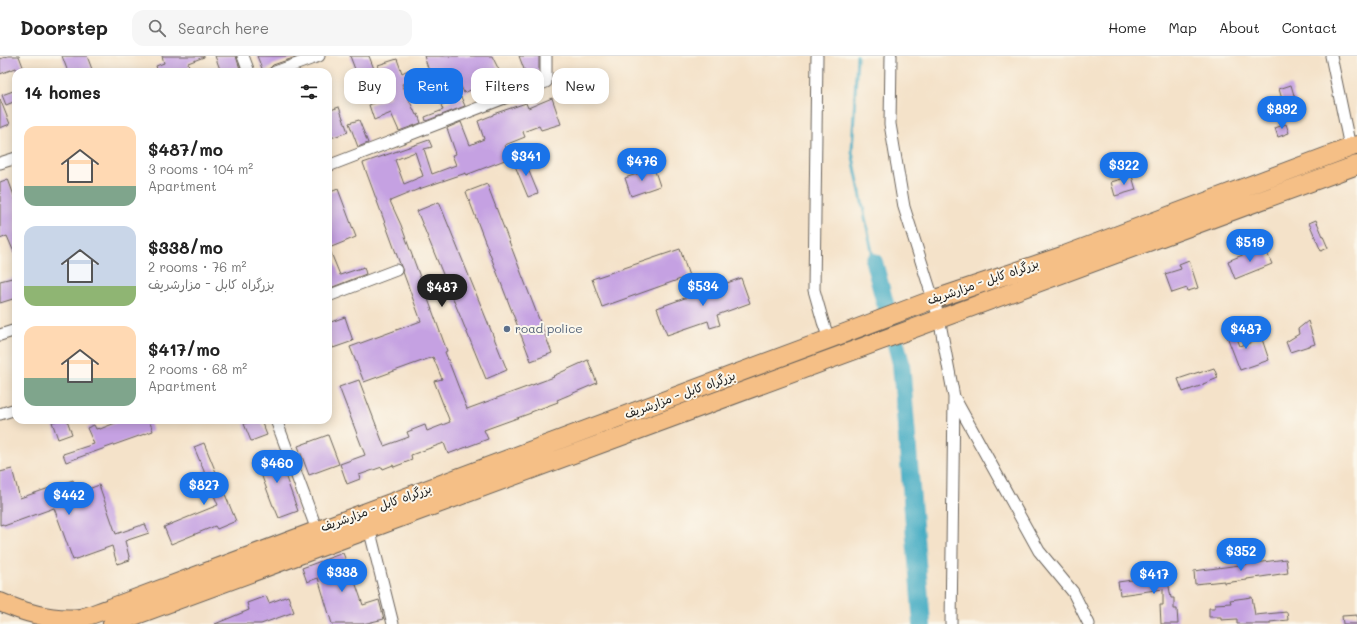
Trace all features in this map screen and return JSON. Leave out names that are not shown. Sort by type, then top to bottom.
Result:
[{"type":"highway","name":"بزرگراه کابل - مزارشریف","points":[[112,624],[367,521],[927,301],[1062,256],[1354,146]]},
{"type":"highway","name":"بزرگراه کابل - مزارشریف","points":[[0,603],[24,612],[52,618],[80,618],[318,530],[367,521],[859,347],[1357,165]]},
{"type":"highway","points":[[0,603],[18,618],[22,624]]},
{"type":"street","points":[[243,56],[248,68]]},
{"type":"street","points":[[286,68],[319,56]]},
{"type":"street","points":[[332,164],[546,82],[546,56]]},
{"type":"street","points":[[817,56],[814,290],[829,339]]},
{"type":"street","points":[[891,56],[890,124],[904,207],[927,301],[935,320],[954,397],[951,624]]},
{"type":"street","points":[[1331,56],[1354,146]]},
{"type":"street","points":[[0,164],[12,160]]},
{"type":"street","points":[[332,294],[396,270]]},
{"type":"street","points":[[0,335],[12,331]]},
{"type":"street","points":[[954,397],[1039,551],[1073,592],[1090,624]]},
{"type":"street","points":[[0,414],[12,410]]},
{"type":"street","points":[[278,424],[318,530]]},
{"type":"street","points":[[367,521],[393,624]]},
{"type":"building","points":[[8,56],[19,56],[24,68],[12,68],[12,70],[0,74],[0,59]]},
{"type":"building","points":[[62,56],[87,56],[92,68],[66,68]]},
{"type":"building","points":[[162,56],[204,56],[188,63],[190,68],[157,68],[156,66],[164,63]]},
{"type":"building","points":[[215,56],[236,56],[240,68],[220,68]]},
{"type":"building","points":[[257,56],[299,56],[273,65],[270,68],[262,68]]},
{"type":"building","points":[[350,56],[369,56],[374,68],[354,68]]},
{"type":"building","points":[[424,56],[492,56],[498,68],[471,68],[471,90],[464,93],[463,68],[428,68]]},
{"type":"building","points":[[519,56],[539,56],[539,68],[524,68]]},
{"type":"building","points":[[397,59],[402,73],[404,72],[404,83],[402,84],[404,88],[404,104],[411,104],[416,115],[418,114],[421,123],[399,131],[391,113],[374,120],[369,105],[396,104],[396,68],[379,68],[378,65]]},
{"type":"building","points":[[1291,85],[1296,102],[1284,106],[1279,89]]},
{"type":"building","points":[[12,91],[12,103],[6,105],[2,95]]},
{"type":"building","points":[[552,98],[552,104],[554,104],[561,124],[541,130],[539,126],[523,132],[525,137],[505,145],[510,158],[466,175],[466,173],[419,189],[390,201],[401,225],[447,351],[445,352],[467,409],[554,377],[553,376],[588,360],[597,383],[557,400],[558,402],[484,430],[488,439],[448,454],[444,443],[411,455],[412,460],[394,467],[393,465],[383,469],[382,467],[359,475],[360,479],[347,484],[340,464],[365,455],[339,387],[359,380],[384,446],[409,437],[407,432],[425,425],[427,431],[450,422],[434,381],[442,379],[433,357],[364,382],[350,347],[421,321],[363,163],[429,140],[432,147],[424,149],[432,174],[456,165],[452,155],[456,154],[447,128],[461,122],[470,145],[484,139],[478,121],[493,114],[526,104],[528,108],[538,104],[544,104],[544,101]],"holes":[[[415,152],[423,176],[404,184],[395,160]]]},
{"type":"building","points":[[0,99],[10,124],[0,128]]},
{"type":"building","points":[[463,102],[465,106],[426,121],[425,117],[443,110],[441,105],[463,104]]},
{"type":"building","points":[[339,107],[348,132],[332,138],[332,110]]},
{"type":"building","points":[[359,120],[368,143],[358,147],[349,123]]},
{"type":"building","points":[[1286,124],[1289,133],[1278,137],[1275,128]]},
{"type":"building","points":[[523,157],[538,193],[528,197],[513,161]]},
{"type":"building","points":[[654,168],[660,186],[631,196],[625,178]]},
{"type":"building","points":[[1132,176],[1136,190],[1115,196],[1111,182]]},
{"type":"building","points":[[8,179],[12,190],[12,248],[7,236],[0,239],[0,182]]},
{"type":"building","points":[[487,184],[552,353],[531,361],[466,192]]},
{"type":"building","points":[[338,189],[356,237],[332,247],[332,191]]},
{"type":"building","points":[[439,202],[507,370],[486,379],[417,211]]},
{"type":"building","points":[[1316,220],[1328,248],[1321,251],[1309,223]]},
{"type":"building","points":[[1264,246],[1272,264],[1235,279],[1228,261]]},
{"type":"building","points":[[680,249],[689,276],[602,307],[592,279]]},
{"type":"building","points":[[332,255],[340,275],[364,267],[366,274],[332,287]]},
{"type":"building","points":[[1189,260],[1198,288],[1188,291],[1187,288],[1172,293],[1165,274],[1181,269],[1179,264]]},
{"type":"building","points":[[12,278],[12,299],[0,303],[0,281]]},
{"type":"building","points":[[741,278],[750,303],[717,315],[720,325],[710,328],[708,321],[667,335],[657,308]]},
{"type":"building","points":[[345,317],[353,341],[333,348],[332,322]]},
{"type":"building","points":[[1308,321],[1315,344],[1290,352],[1286,342],[1299,334],[1298,329]]},
{"type":"building","points":[[1231,323],[1240,346],[1262,339],[1269,360],[1240,370],[1223,326]]},
{"type":"building","points":[[1214,368],[1218,378],[1183,392],[1178,379]]},
{"type":"building","points":[[53,424],[68,424],[72,434],[58,439]]},
{"type":"building","points":[[113,424],[150,424],[153,431],[66,462],[63,454],[94,444],[87,428],[94,425],[96,429]]},
{"type":"building","points":[[244,424],[263,424],[267,435],[251,441]]},
{"type":"building","points":[[328,435],[339,464],[309,475],[298,446]]},
{"type":"building","points":[[204,443],[236,521],[217,529],[215,526],[171,544],[164,527],[218,505],[194,447]]},
{"type":"building","points":[[276,450],[298,511],[279,518],[255,458]]},
{"type":"building","points":[[12,469],[20,498],[73,480],[78,493],[99,485],[116,534],[145,524],[149,533],[125,541],[130,560],[117,564],[112,546],[73,560],[54,508],[4,526],[3,524],[0,525],[0,472]]},
{"type":"building","points":[[343,553],[363,605],[379,600],[384,619],[363,624],[332,624],[318,578],[307,582],[302,568]]},
{"type":"building","points":[[1286,559],[1288,573],[1224,583],[1224,581],[1195,584],[1194,571]]},
{"type":"building","points":[[1167,575],[1171,598],[1174,598],[1174,609],[1177,609],[1178,624],[1161,624],[1160,605],[1163,605],[1163,589],[1120,595],[1118,582]]},
{"type":"building","points":[[266,596],[269,603],[288,596],[294,612],[261,624],[215,624],[249,610],[247,603]]},
{"type":"building","points":[[1252,597],[1255,615],[1287,612],[1288,620],[1270,622],[1270,624],[1237,624],[1237,619],[1221,620],[1221,617],[1209,617],[1209,608],[1215,608],[1215,604],[1231,603],[1230,600]]},
{"type":"building","points":[[1357,615],[1357,624],[1343,624],[1342,616]]},
{"type":"waterway","points":[[857,56],[852,152],[874,262]]},
{"type":"waterway","points":[[874,262],[901,363],[922,624]]},
{"type":"place","name":"road police","points":[[507,329]]}]
